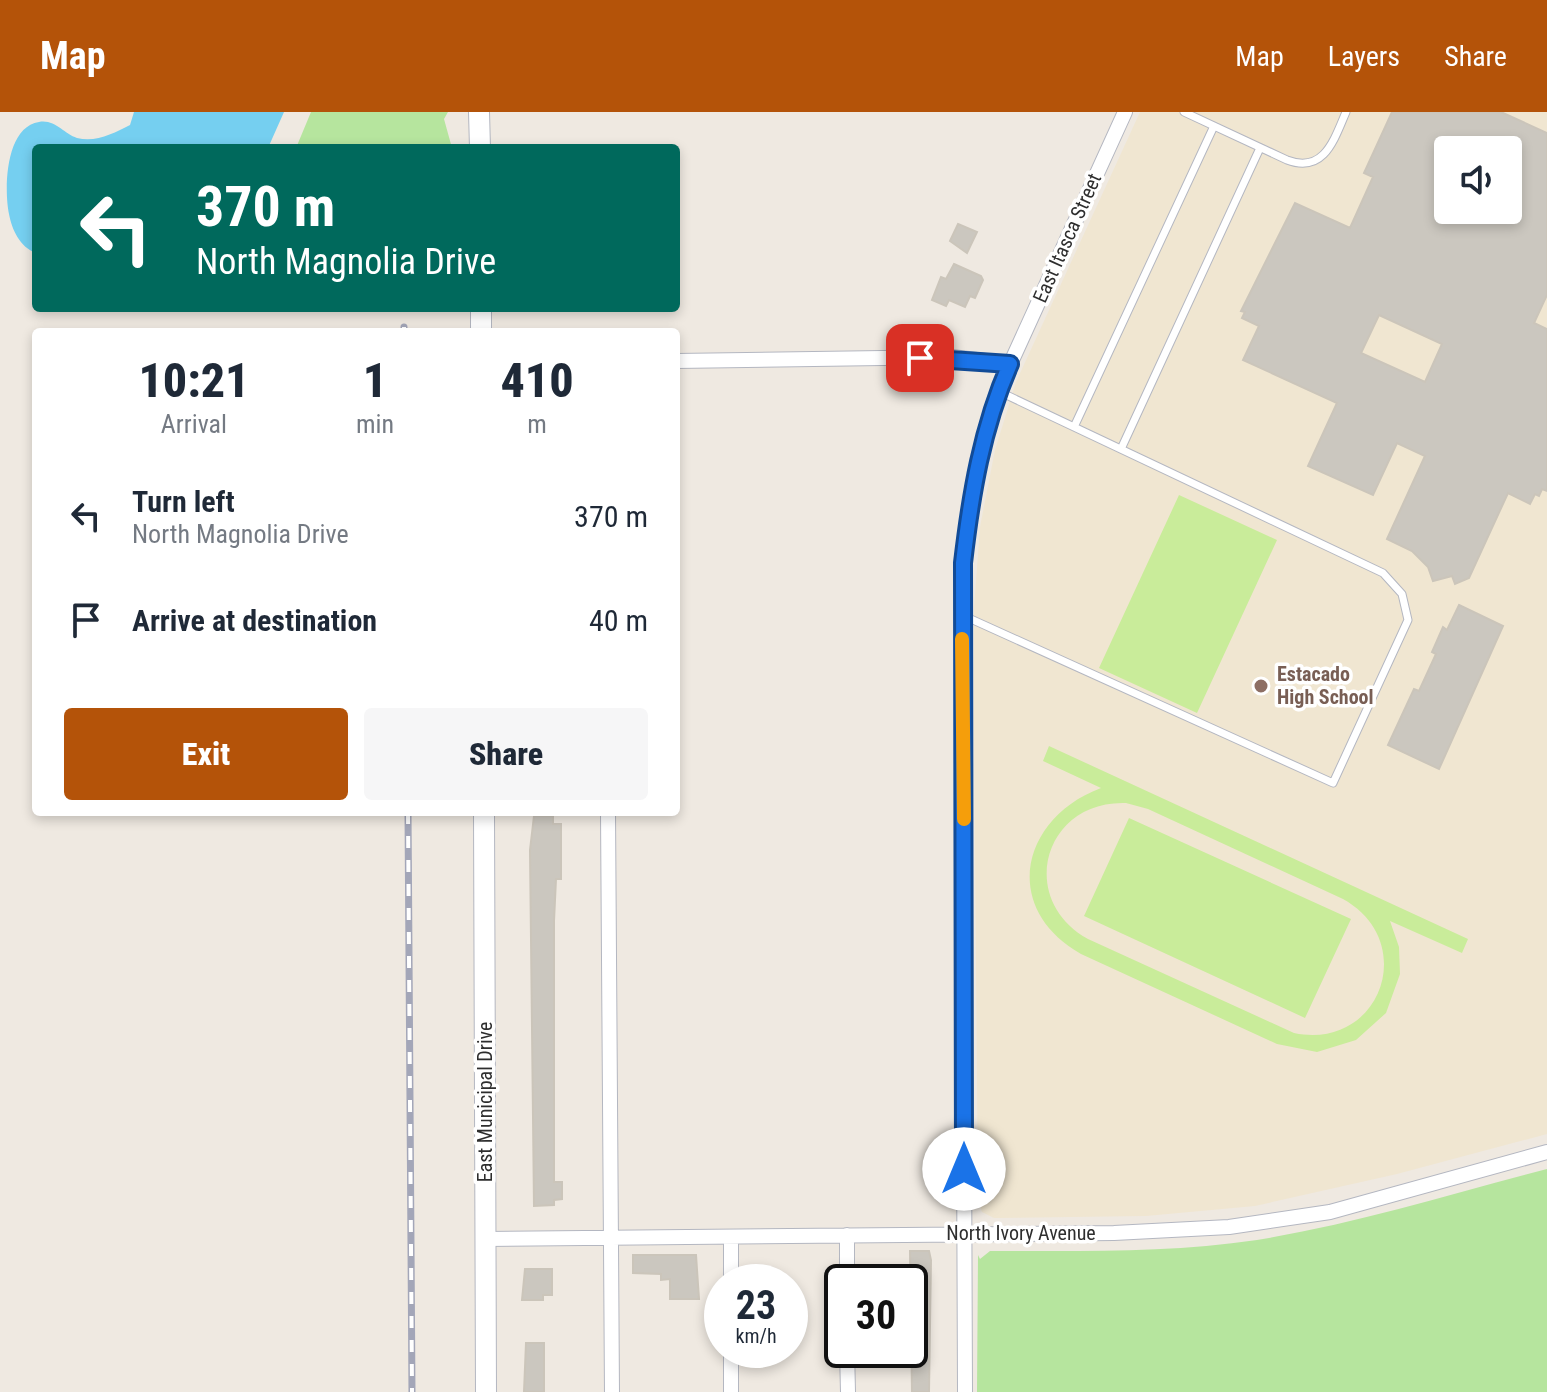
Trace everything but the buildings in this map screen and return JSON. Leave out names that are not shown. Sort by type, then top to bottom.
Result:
[{"type":"street","points":[[479,112],[480,144]]},
{"type":"street","name":"East Itasca Street","points":[[965,1392],[963,563],[974,479],[998,391],[1125,112]]},
{"type":"street","points":[[680,361],[952,357],[1010,364]]},
{"type":"street","name":"East Municipal Drive","points":[[484,816],[486,1392]]},
{"type":"street","points":[[608,816],[612,1392]]},
{"type":"street","name":"North Ivory Avenue","points":[[485,1239],[1127,1233],[1276,1222],[1381,1199],[1547,1152]]},
{"type":"street","points":[[847,1235],[847,1264]]},
{"type":"street","points":[[731,1237],[731,1264]]},
{"type":"street","points":[[731,1368],[731,1392]]},
{"type":"street","points":[[847,1368],[848,1392]]},
{"type":"lane","points":[[1184,112],[1295,163],[1312,163],[1330,147],[1346,112]]},
{"type":"lane","points":[[1074,427],[1214,126]]},
{"type":"lane","points":[[1121,449],[1260,148]]},
{"type":"lane","points":[[962,615],[1333,783],[1408,620],[1402,594],[1383,573],[998,391]]},
{"type":"shaded area","name":"Estacado High School","points":[[1140,112],[1547,112],[1547,1134],[1397,1174],[1255,1206],[1146,1216],[994,1218],[982,1212],[978,1201],[974,608],[980,527],[995,450],[1016,382]]},
{"type":"green space","points":[[311,112],[448,112],[444,119],[451,144],[298,144]]},
{"type":"green space","points":[[1179,495],[1277,540],[1197,713],[1099,668]]},
{"type":"green space","points":[[1049,746],[1468,939],[1462,953],[1390,921],[1399,947],[1400,974],[1386,1013],[1356,1040],[1317,1052],[1277,1044],[1081,954],[1055,935],[1039,913],[1031,889],[1031,865],[1038,842],[1053,820],[1074,802],[1101,788],[1043,761]],"holes":[[[1126,803],[1148,809],[1343,899],[1367,918],[1380,941],[1384,965],[1380,989],[1368,1010],[1349,1026],[1324,1034],[1294,1033],[1088,939],[1066,922],[1052,900],[1047,878],[1049,855],[1059,834],[1075,817],[1098,806]]]},
{"type":"green space","points":[[1129,818],[1351,919],[1305,1018],[1084,916]]},
{"type":"green space","points":[[1547,1169],[1547,1392],[977,1392],[978,1255],[980,1259],[990,1251],[1157,1249],[1257,1240],[1367,1217]]},
{"type":"water","points":[[134,112],[284,112],[270,144],[32,144],[32,251],[25,247],[12,226],[7,203],[9,161],[19,135],[28,126],[39,122],[55,125],[84,139],[98,138],[130,125]]},
{"type":"railway","points":[[408,816],[412,1392]]},
{"type":"slow traffic","points":[[962,639],[964,819]]},
{"type":"place","name":"Estacado High School","points":[[1261,686]]},
{"type":"route","points":[[920,358],[952,357],[1010,364],[998,391],[974,479],[963,563],[964,1169]]}]
